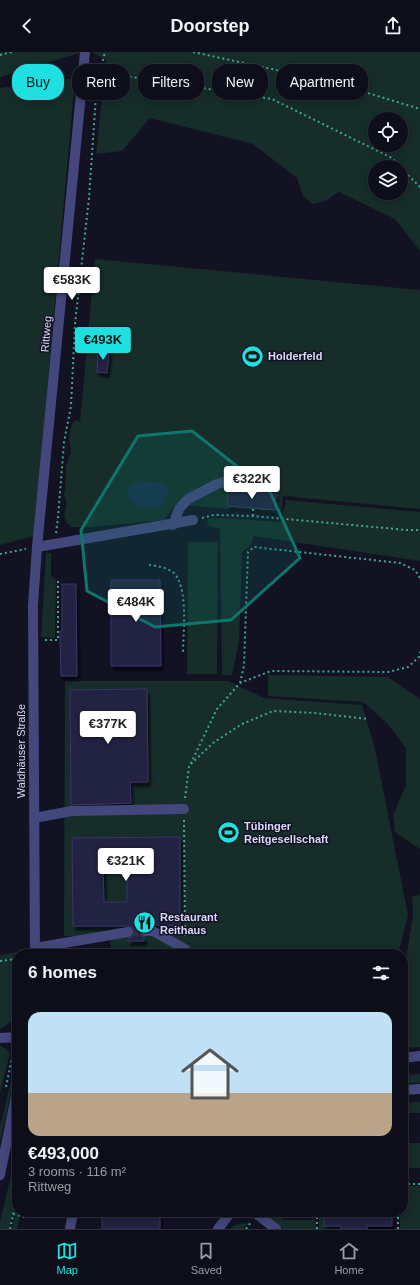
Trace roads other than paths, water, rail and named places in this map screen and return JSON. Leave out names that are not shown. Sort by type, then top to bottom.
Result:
[{"type":"street","name":"Rittweg","points":[[37,547],[85,52]]},
{"type":"street","points":[[173,525],[179,509],[188,499],[217,484],[227,481],[266,483]]},
{"type":"street","points":[[37,547],[173,525],[193,520]]},
{"type":"street","name":"Waldhäuser Straße","points":[[35,949],[33,605],[37,547]]},
{"type":"street","points":[[34,818],[72,811],[184,809]]},
{"type":"street","points":[[145,931],[153,931],[185,949]]},
{"type":"street","points":[[45,949],[128,932]]},
{"type":"street","points":[[0,1038],[12,1037]]},
{"type":"street","points":[[408,1057],[420,1056]]},
{"type":"street","points":[[408,1090],[420,1089]]},
{"type":"street","points":[[0,1175],[12,1116]]},
{"type":"street","points":[[70,1229],[72,1217]]},
{"type":"street","points":[[218,1229],[227,1217]]},
{"type":"street","points":[[260,1217],[276,1229]]},
{"type":"water","points":[[139,481],[158,482],[167,486],[167,496],[164,503],[158,507],[144,509],[131,502],[128,495],[129,487]]},
{"type":"tunnel","points":[[128,932],[145,931]]},
{"type":"place","name":"Holderfeld","points":[[253,356]]},
{"type":"place","name":"Tübinger Reitgesellschaft","points":[[228,832]]},
{"type":"place","name":"Restaurant Reithaus","points":[[145,923]]}]
